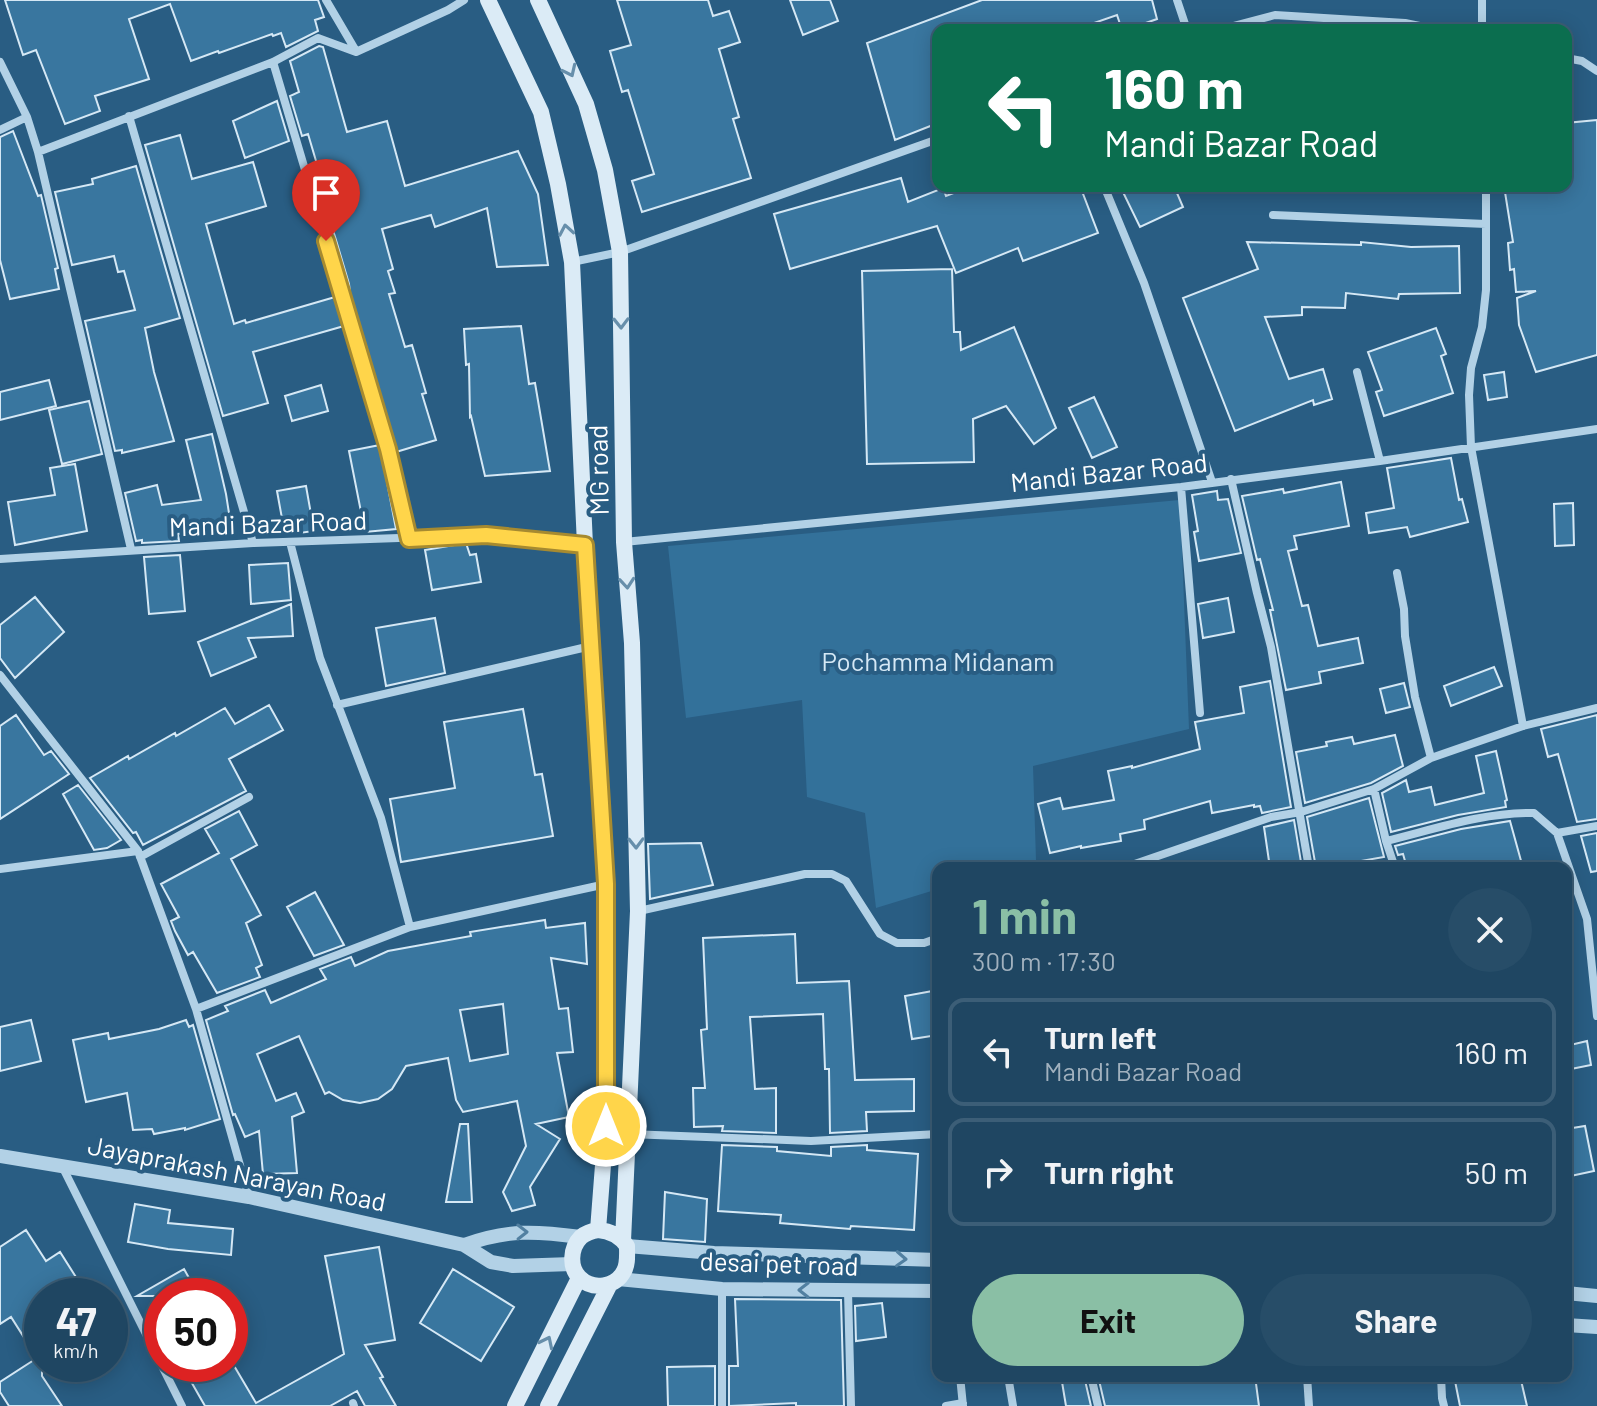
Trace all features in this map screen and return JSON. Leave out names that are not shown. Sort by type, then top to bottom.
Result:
[{"type":"main road","name":"MG road","points":[[488,0],[541,112],[572,262],[585,545],[606,884],[606,1126],[598,1230]]},
{"type":"main road","name":"MG road","points":[[538,0],[586,104],[605,170],[620,252],[624,542],[632,643],[638,911],[625,1244]]},
{"type":"main road","points":[[548,1406],[627,1262],[625,1244],[608,1231],[589,1232],[581,1237],[572,1254],[576,1271],[591,1285],[614,1282]]},
{"type":"main road","points":[[515,1406],[576,1271]]},
{"type":"street","points":[[326,0],[356,52]]},
{"type":"street","points":[[38,152],[273,62],[318,38],[356,52],[464,0]]},
{"type":"street","points":[[1177,0],[1185,24]]},
{"type":"street","points":[[1482,0],[1482,24]]},
{"type":"street","points":[[1241,24],[1275,15],[1410,24]]},
{"type":"street","points":[[1572,59],[1582,61],[1597,71]]},
{"type":"street","points":[[0,62],[27,117],[38,152],[131,549]]},
{"type":"street","points":[[273,62],[388,449],[409,539]]},
{"type":"street","points":[[129,116],[253,543]]},
{"type":"street","points":[[0,130],[27,117]]},
{"type":"street","points":[[572,262],[620,252],[932,141]]},
{"type":"street","points":[[1106,192],[1144,283],[1212,482]]},
{"type":"street","points":[[1486,192],[1482,327],[1470,381],[1471,447],[1523,726]]},
{"type":"street","points":[[1273,215],[1486,224]]},
{"type":"street","points":[[1357,372],[1380,461]]},
{"type":"street","name":"Mandi Bazar Road","points":[[624,542],[1181,487],[1597,429]]},
{"type":"street","points":[[1231,479],[1271,647],[1308,862]]},
{"type":"street","points":[[1181,487],[1200,713]]},
{"type":"street","name":"Mandi Bazar Road","points":[[0,559],[131,549],[486,535],[585,545]]},
{"type":"street","points":[[290,542],[320,658],[381,818],[410,927]]},
{"type":"street","points":[[1397,573],[1415,697],[1431,758]]},
{"type":"street","points":[[337,705],[592,646]]},
{"type":"street","points":[[0,675],[139,854],[196,1009],[249,1197]]},
{"type":"street","points":[[1140,862],[1271,817],[1301,812],[1374,789],[1431,758],[1523,726],[1597,708]]},
{"type":"street","points":[[1374,789],[1393,862]]},
{"type":"street","points":[[0,869],[139,854],[249,797]]},
{"type":"street","points":[[1386,841],[1487,816],[1511,812],[1534,813],[1557,833],[1567,862]]},
{"type":"street","points":[[1557,833],[1597,826]]},
{"type":"street","points":[[638,911],[805,874],[832,874],[846,881],[880,934],[897,943],[932,940]]},
{"type":"street","points":[[1572,876],[1587,919],[1597,1016]]},
{"type":"street","points":[[196,1009],[410,927],[606,884]]},
{"type":"street","points":[[629,1134],[811,1141],[932,1134]]},
{"type":"street","name":"Jayaprakash Narayan Road","points":[[0,1156],[249,1197],[464,1245],[491,1262],[576,1271]]},
{"type":"street","points":[[62,1165],[182,1406]]},
{"type":"street","name":"Jayaprakash Narayan Road","points":[[464,1245],[506,1233],[543,1232],[581,1237]]},
{"type":"street","name":"desai pet road","points":[[625,1244],[714,1253],[932,1260]]},
{"type":"street","name":"desai pet road","points":[[614,1282],[722,1289],[932,1291]]},
{"type":"street","points":[[722,1289],[722,1406]]},
{"type":"street","points":[[848,1291],[851,1406]]},
{"type":"street","points":[[1572,1294],[1597,1296]]},
{"type":"street","points":[[1572,1325],[1597,1327]]},
{"type":"street","points":[[946,1406],[963,1404],[961,1382]]},
{"type":"street","points":[[1009,1382],[1013,1406]]},
{"type":"street","points":[[1092,1382],[1098,1406]]},
{"type":"street","points":[[1307,1382],[1309,1406]]},
{"type":"street","points":[[1441,1382],[1444,1406]]},
{"type":"green space","name":"Pochamma Midanam","points":[[1180,500],[1189,729],[1033,766],[1036,860],[932,862],[932,891],[876,908],[865,813],[807,797],[802,700],[686,718],[668,546]]},
{"type":"building","points":[[5,0],[318,0],[324,17],[315,20],[318,31],[286,47],[281,33],[272,34],[191,61],[170,4],[129,19],[149,79],[95,96],[100,111],[65,124],[36,50],[23,55]]},
{"type":"building","points":[[617,0],[708,0],[713,16],[729,11],[740,42],[719,49],[739,117],[733,119],[751,178],[642,212],[632,181],[654,174],[628,90],[622,92],[610,51],[631,45]]},
{"type":"building","points":[[790,0],[830,0],[838,21],[803,35]]},
{"type":"building","points":[[982,0],[1152,0],[1157,19],[1143,24],[1120,24],[1117,15],[1091,24],[932,24],[932,125],[895,140],[867,43]]},
{"type":"building","points":[[319,46],[323,47],[347,132],[387,121],[405,186],[518,151],[538,194],[548,265],[497,267],[487,208],[435,227],[431,215],[382,229],[393,269],[388,271],[395,293],[389,294],[405,347],[412,345],[436,440],[396,452],[349,293],[330,208],[308,134],[302,136],[290,96],[299,92],[290,61]]},
{"type":"building","points":[[277,101],[289,141],[245,158],[233,121]]},
{"type":"building","points":[[1597,120],[1597,355],[1536,372],[1519,325],[1517,298],[1536,291],[1516,292],[1514,269],[1510,270],[1508,243],[1513,242],[1505,192],[1572,192],[1572,122]]},
{"type":"building","points":[[13,131],[38,196],[41,195],[58,268],[55,269],[59,289],[10,299],[0,260],[0,137]]},
{"type":"building","points":[[180,135],[192,179],[253,162],[266,206],[206,224],[234,324],[335,297],[344,326],[253,352],[268,403],[223,416],[145,145]]},
{"type":"building","points":[[136,166],[180,318],[145,328],[174,441],[122,453],[122,450],[115,451],[85,321],[135,310],[124,271],[118,272],[114,256],[72,265],[55,192],[93,184],[92,179]]},
{"type":"building","points":[[901,178],[908,202],[933,192],[944,192],[946,196],[956,192],[1082,192],[1098,233],[1023,261],[1018,248],[956,273],[937,226],[790,269],[774,214]]},
{"type":"building","points":[[1123,192],[1177,192],[1183,207],[1140,227]]},
{"type":"building","points":[[1247,242],[1459,246],[1460,293],[1399,294],[1398,299],[1346,293],[1345,308],[1302,307],[1302,315],[1265,317],[1289,379],[1323,369],[1332,399],[1314,405],[1313,400],[1235,431],[1183,298],[1258,269]]},
{"type":"building","points":[[952,269],[954,332],[960,332],[961,350],[1014,327],[1056,428],[1034,444],[1006,406],[973,419],[974,462],[867,464],[862,271]]},
{"type":"building","points":[[521,326],[529,384],[535,383],[550,471],[485,476],[470,417],[469,364],[466,365],[464,329]]},
{"type":"building","points":[[1436,328],[1446,354],[1441,356],[1453,393],[1384,416],[1376,392],[1382,390],[1368,352]]},
{"type":"building","points":[[1504,372],[1507,397],[1488,400],[1484,375]]},
{"type":"building","points":[[49,380],[56,406],[0,420],[0,392]]},
{"type":"building","points":[[321,385],[328,411],[292,421],[285,396]]},
{"type":"building","points":[[1094,397],[1117,447],[1092,458],[1069,408]]},
{"type":"building","points":[[89,401],[102,454],[62,464],[49,410]]},
{"type":"building","points":[[212,434],[231,526],[178,534],[179,541],[136,541],[125,493],[157,485],[162,505],[201,500],[186,440]]},
{"type":"building","points":[[380,445],[396,529],[365,532],[349,451]]},
{"type":"building","points":[[1451,458],[1459,500],[1462,499],[1468,522],[1410,537],[1407,527],[1369,533],[1366,513],[1394,508],[1387,468]]},
{"type":"building","points":[[75,464],[87,531],[15,545],[8,502],[55,495],[50,468]]},
{"type":"building","points":[[1341,482],[1349,526],[1294,536],[1297,549],[1288,551],[1302,606],[1308,605],[1318,646],[1358,638],[1363,663],[1319,672],[1321,683],[1286,690],[1270,610],[1273,610],[1242,496],[1283,489],[1284,493]]},
{"type":"building","points":[[306,486],[314,531],[285,535],[277,491]]},
{"type":"building","points":[[1217,491],[1218,500],[1228,499],[1241,553],[1199,561],[1192,495]]},
{"type":"building","points":[[1573,503],[1574,545],[1555,546],[1554,504]]},
{"type":"building","points":[[466,543],[470,555],[476,554],[481,582],[432,590],[425,550]]},
{"type":"building","points":[[180,555],[185,611],[149,614],[144,557]]},
{"type":"building","points":[[288,563],[291,600],[251,604],[249,565]]},
{"type":"building","points":[[35,597],[64,632],[15,678],[0,658],[0,625]]},
{"type":"building","points":[[1228,598],[1234,632],[1203,638],[1198,604]]},
{"type":"building","points":[[291,604],[293,636],[248,638],[256,657],[211,676],[198,642]]},
{"type":"building","points":[[435,618],[445,673],[386,686],[376,628]]},
{"type":"building","points":[[1494,667],[1502,686],[1451,706],[1444,686]]},
{"type":"building","points":[[1270,681],[1291,807],[1262,813],[1260,806],[1254,805],[1212,813],[1210,801],[1144,820],[1145,829],[1120,834],[1121,841],[1050,853],[1038,804],[1060,798],[1063,809],[1114,800],[1108,771],[1132,768],[1200,749],[1195,722],[1244,713],[1240,687]]},
{"type":"building","points":[[1404,683],[1410,707],[1386,713],[1380,689]]},
{"type":"building","points":[[269,705],[283,730],[229,759],[246,791],[143,845],[136,832],[133,833],[90,778],[225,708],[235,724]]},
{"type":"building","points":[[523,709],[535,775],[542,774],[553,836],[401,862],[390,799],[455,788],[444,722]]},
{"type":"building","points":[[16,715],[44,755],[51,751],[69,774],[0,819],[0,726]]},
{"type":"building","points":[[1597,715],[1597,819],[1577,822],[1558,754],[1548,757],[1541,729]]},
{"type":"building","points":[[1395,735],[1403,766],[1371,783],[1305,803],[1296,752],[1352,737],[1354,744]]},
{"type":"building","points":[[1496,751],[1506,807],[1391,832],[1382,793],[1406,780],[1409,792],[1431,787],[1435,805],[1484,793],[1476,756]]},
{"type":"building","points":[[78,785],[121,840],[107,848],[94,850],[63,794]]},
{"type":"building","points":[[1369,798],[1384,857],[1355,862],[1315,862],[1307,817]]},
{"type":"building","points":[[239,811],[257,845],[231,859],[261,915],[246,923],[262,965],[256,968],[260,977],[217,993],[193,952],[188,955],[175,931],[171,921],[179,917],[161,884],[219,853],[205,829]]},
{"type":"building","points":[[1294,820],[1301,862],[1269,862],[1264,827]]},
{"type":"building","points":[[1510,821],[1521,862],[1405,862],[1403,854],[1398,855],[1395,846],[1461,829]]},
{"type":"building","points":[[1597,833],[1597,871],[1591,872],[1581,836]]},
{"type":"building","points":[[701,843],[713,885],[650,899],[648,844]]},
{"type":"building","points":[[315,892],[344,945],[314,956],[287,907]]},
{"type":"building","points":[[545,920],[546,928],[585,923],[587,964],[551,958],[559,1009],[568,1008],[573,1052],[557,1053],[569,1117],[536,1124],[560,1139],[530,1187],[535,1205],[512,1211],[503,1192],[526,1146],[517,1101],[463,1112],[456,1100],[448,1058],[406,1066],[392,1089],[378,1099],[360,1103],[343,1100],[329,1092],[325,1094],[299,1036],[257,1054],[276,1101],[296,1093],[304,1112],[292,1117],[297,1173],[263,1174],[259,1131],[245,1137],[233,1115],[206,1020],[228,1011],[225,1006],[265,990],[271,1003],[326,979],[320,969],[351,957],[355,966],[388,951],[471,936],[470,932]],"holes":[[[503,1004],[508,1054],[470,1061],[460,1010]]]},
{"type":"building","points":[[795,934],[797,983],[849,981],[855,1080],[914,1079],[914,1111],[866,1112],[867,1131],[830,1133],[829,1069],[825,1069],[823,1014],[750,1017],[755,1089],[776,1088],[776,1133],[722,1131],[723,1126],[694,1127],[693,1088],[705,1088],[701,1030],[707,1029],[703,938]]},
{"type":"building","points":[[932,991],[932,1036],[912,1039],[905,996]]},
{"type":"building","points":[[31,1020],[41,1061],[0,1071],[0,1027]]},
{"type":"building","points":[[186,1020],[189,1027],[193,1025],[220,1119],[185,1130],[154,1134],[152,1129],[133,1130],[127,1093],[86,1102],[73,1040],[108,1033],[109,1039]]},
{"type":"building","points":[[1587,1041],[1591,1065],[1572,1069],[1572,1045]]},
{"type":"building","points":[[460,1124],[468,1124],[472,1202],[446,1202]]},
{"type":"building","points":[[1585,1126],[1594,1171],[1572,1176],[1572,1128]]},
{"type":"building","points":[[722,1145],[777,1147],[777,1151],[831,1156],[831,1147],[867,1145],[867,1150],[918,1154],[914,1230],[780,1223],[781,1215],[718,1211]]},
{"type":"building","points":[[665,1192],[707,1199],[705,1242],[663,1239]]},
{"type":"building","points":[[135,1204],[170,1210],[168,1223],[233,1229],[231,1255],[128,1242]]},
{"type":"building","points":[[26,1230],[46,1261],[60,1252],[77,1278],[24,1278],[24,1338],[11,1317],[0,1324],[0,1247]]},
{"type":"building","points":[[379,1247],[395,1340],[365,1345],[396,1406],[365,1406],[357,1391],[330,1406],[205,1406],[191,1382],[244,1382],[256,1403],[344,1354],[325,1256]]},
{"type":"building","points":[[184,1269],[189,1278],[168,1278]]},
{"type":"building","points":[[453,1269],[514,1307],[481,1361],[420,1323]]},
{"type":"building","points":[[735,1299],[841,1300],[844,1406],[796,1406],[796,1403],[729,1406],[729,1366],[738,1366]]},
{"type":"building","points":[[882,1303],[886,1337],[856,1341],[855,1306]]},
{"type":"building","points":[[24,1366],[24,1382],[46,1382],[62,1406],[9,1406],[0,1392],[0,1382]]},
{"type":"building","points":[[715,1366],[715,1406],[668,1406],[667,1367]]},
{"type":"building","points":[[1062,1382],[1085,1382],[1091,1406],[1066,1406]]},
{"type":"building","points":[[1099,1382],[1256,1382],[1259,1406],[1105,1406]]},
{"type":"building","points":[[1455,1382],[1521,1382],[1527,1406],[1460,1406]]},
{"type":"route","points":[[326,241],[388,449],[409,539],[486,535],[585,545],[606,884],[606,1126]]}]
